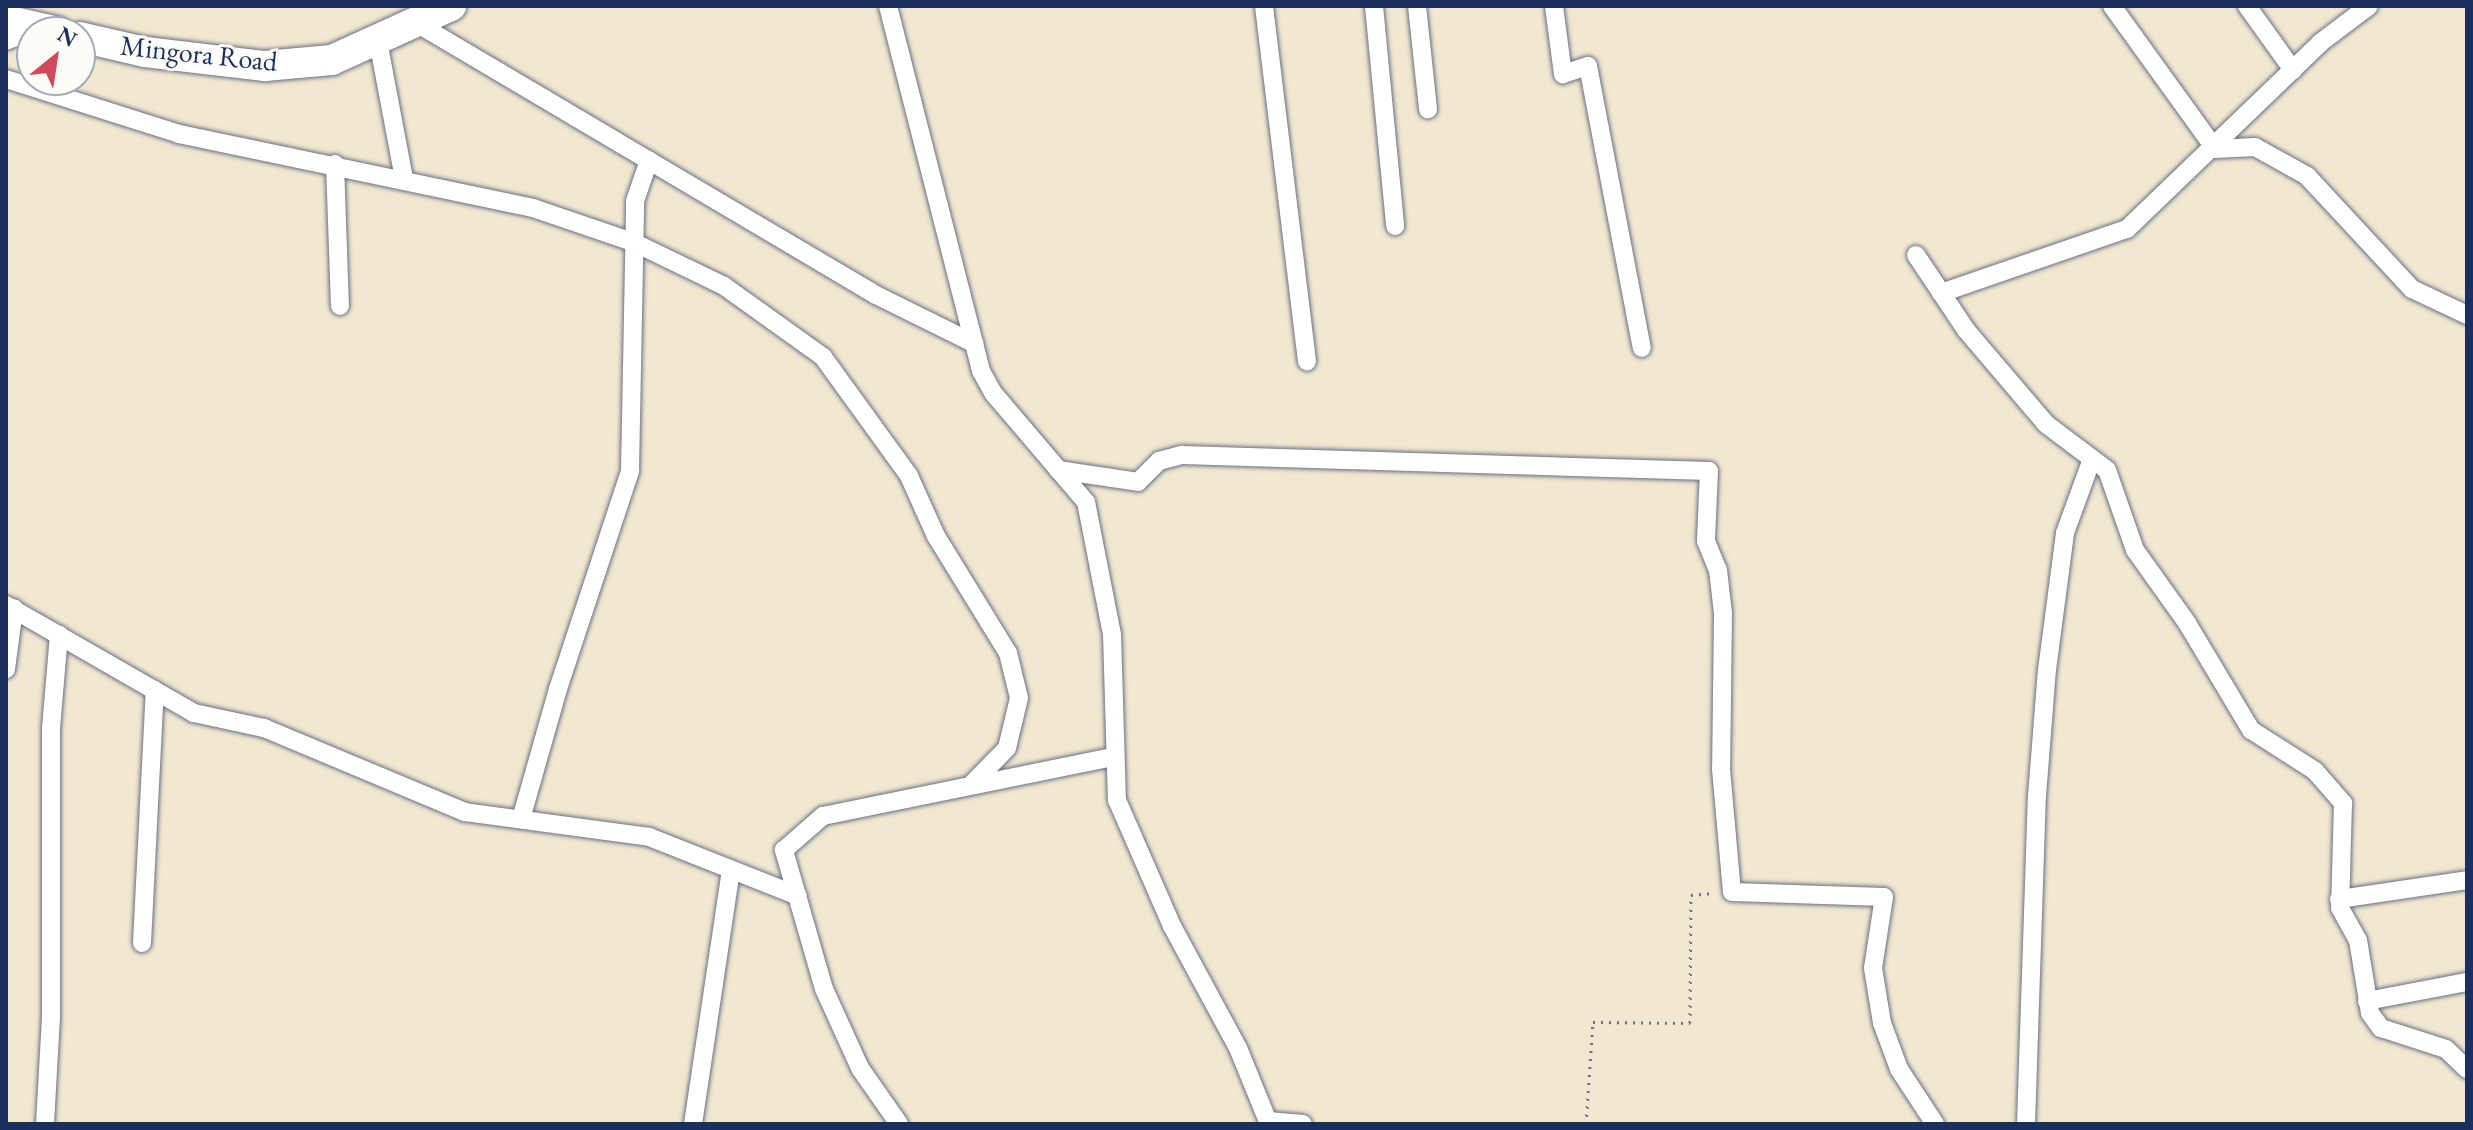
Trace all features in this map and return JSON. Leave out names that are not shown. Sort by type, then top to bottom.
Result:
[{"type":"highway","name":"Mingora Road","points":[[96,41],[145,52],[265,66],[332,60],[418,24],[451,6]]},
{"type":"street","points":[[888,6],[975,344],[994,394],[1086,502],[1112,634],[1113,757],[1117,800],[1269,1123],[1303,1124]]},
{"type":"street","points":[[1264,6],[1307,361]]},
{"type":"street","points":[[1374,6],[1395,226]]},
{"type":"street","points":[[1417,6],[1428,109]]},
{"type":"street","points":[[1554,6],[1563,74],[1588,66],[1642,348]]},
{"type":"street","points":[[2112,6],[2215,149]]},
{"type":"street","points":[[2247,6],[2293,70]]},
{"type":"street","points":[[1941,293],[2127,229],[2215,149],[2293,70],[2369,6]]},
{"type":"street","points":[[418,24],[876,295],[975,344]]},
{"type":"street","points":[[378,41],[404,178]]},
{"type":"street","points":[[6,79],[179,134],[404,178],[533,208],[633,242],[724,286],[823,357],[909,476],[936,536],[1008,653],[1019,698],[1007,748],[973,783]]},
{"type":"street","points":[[2215,149],[2255,147],[2307,176],[2412,289],[2467,315]]},
{"type":"street","points":[[521,819],[558,689],[630,471],[635,201],[649,160]]},
{"type":"street","points":[[335,164],[340,306]]},
{"type":"street","points":[[1916,255],[1941,293],[2046,424],[2107,470],[2135,550],[2187,623],[2251,730],[2315,771],[2343,803],[2339,899],[2358,940],[2367,1001],[2381,1028],[2446,1049],[2467,1069]]},
{"type":"street","points":[[1058,470],[1138,482],[1159,461],[1182,455],[1709,471],[1706,541],[1718,570],[1723,613],[1721,769],[1732,892],[1884,897],[1873,968],[1882,1023],[1899,1069],[1935,1124]]},
{"type":"street","points":[[2026,1124],[2037,796],[2047,670],[2065,533],[2092,459]]},
{"type":"street","points":[[6,669],[10,607],[194,713],[264,728],[465,812],[649,837],[798,896]]},
{"type":"street","points":[[45,1124],[51,1017],[51,728],[59,634]]},
{"type":"street","points":[[142,943],[155,690]]},
{"type":"street","points":[[899,1124],[860,1068],[824,989],[784,850],[823,816],[973,783],[1113,757]]},
{"type":"street","points":[[693,1124],[731,871]]},
{"type":"street","points":[[2339,899],[2467,880]]},
{"type":"street","points":[[2367,1001],[2467,982]]},
{"type":"path","points":[[1586,1124],[1593,1022],[1690,1023],[1691,895],[1732,892]]}]
